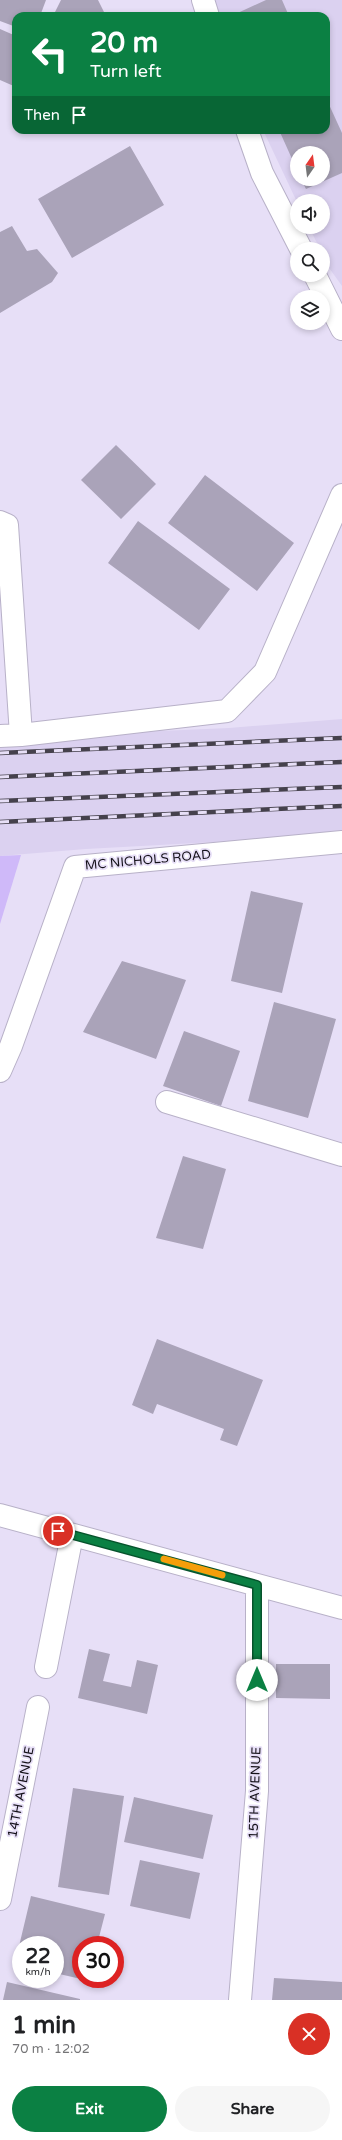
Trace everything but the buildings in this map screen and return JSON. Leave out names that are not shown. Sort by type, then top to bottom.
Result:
[{"type":"street","points":[[203,0],[207,12]]},
{"type":"street","points":[[249,134],[262,173],[297,242]]},
{"type":"street","points":[[318,282],[342,329]]},
{"type":"street","points":[[0,522],[7,525],[10,735],[227,711],[265,672],[342,495]]},
{"type":"street","name":"MC NICHOLS ROAD","points":[[0,1071],[11,1046],[75,867],[342,842]]},
{"type":"street","points":[[167,1102],[342,1155]]},
{"type":"street","points":[[0,1515],[342,1608]]},
{"type":"street","points":[[46,1667],[72,1535]]},
{"type":"street","name":"15TH AVENUE","points":[[240,2000],[258,1791],[257,1585]]},
{"type":"street","name":"14TH AVENUE","points":[[0,1899],[38,1707]]},
{"type":"shaded area","points":[[212,0],[342,0],[342,286],[330,269],[330,242],[316,242],[312,234],[330,234],[330,194],[293,194],[265,134],[330,134],[330,12],[216,12]]},
{"type":"shaded area","points":[[342,719],[342,835],[86,849],[0,856],[0,738],[229,728]]},
{"type":"shaded area","points":[[21,855],[0,924],[0,856]]},
{"type":"railway","points":[[0,753],[342,738]]},
{"type":"railway","points":[[0,777],[342,762]]},
{"type":"railway","points":[[0,801],[342,787]]},
{"type":"railway","points":[[0,822],[342,806]]},
{"type":"slow traffic","points":[[164,1559],[222,1575]]},
{"type":"route","points":[[58,1531],[257,1585],[257,1680]]}]
